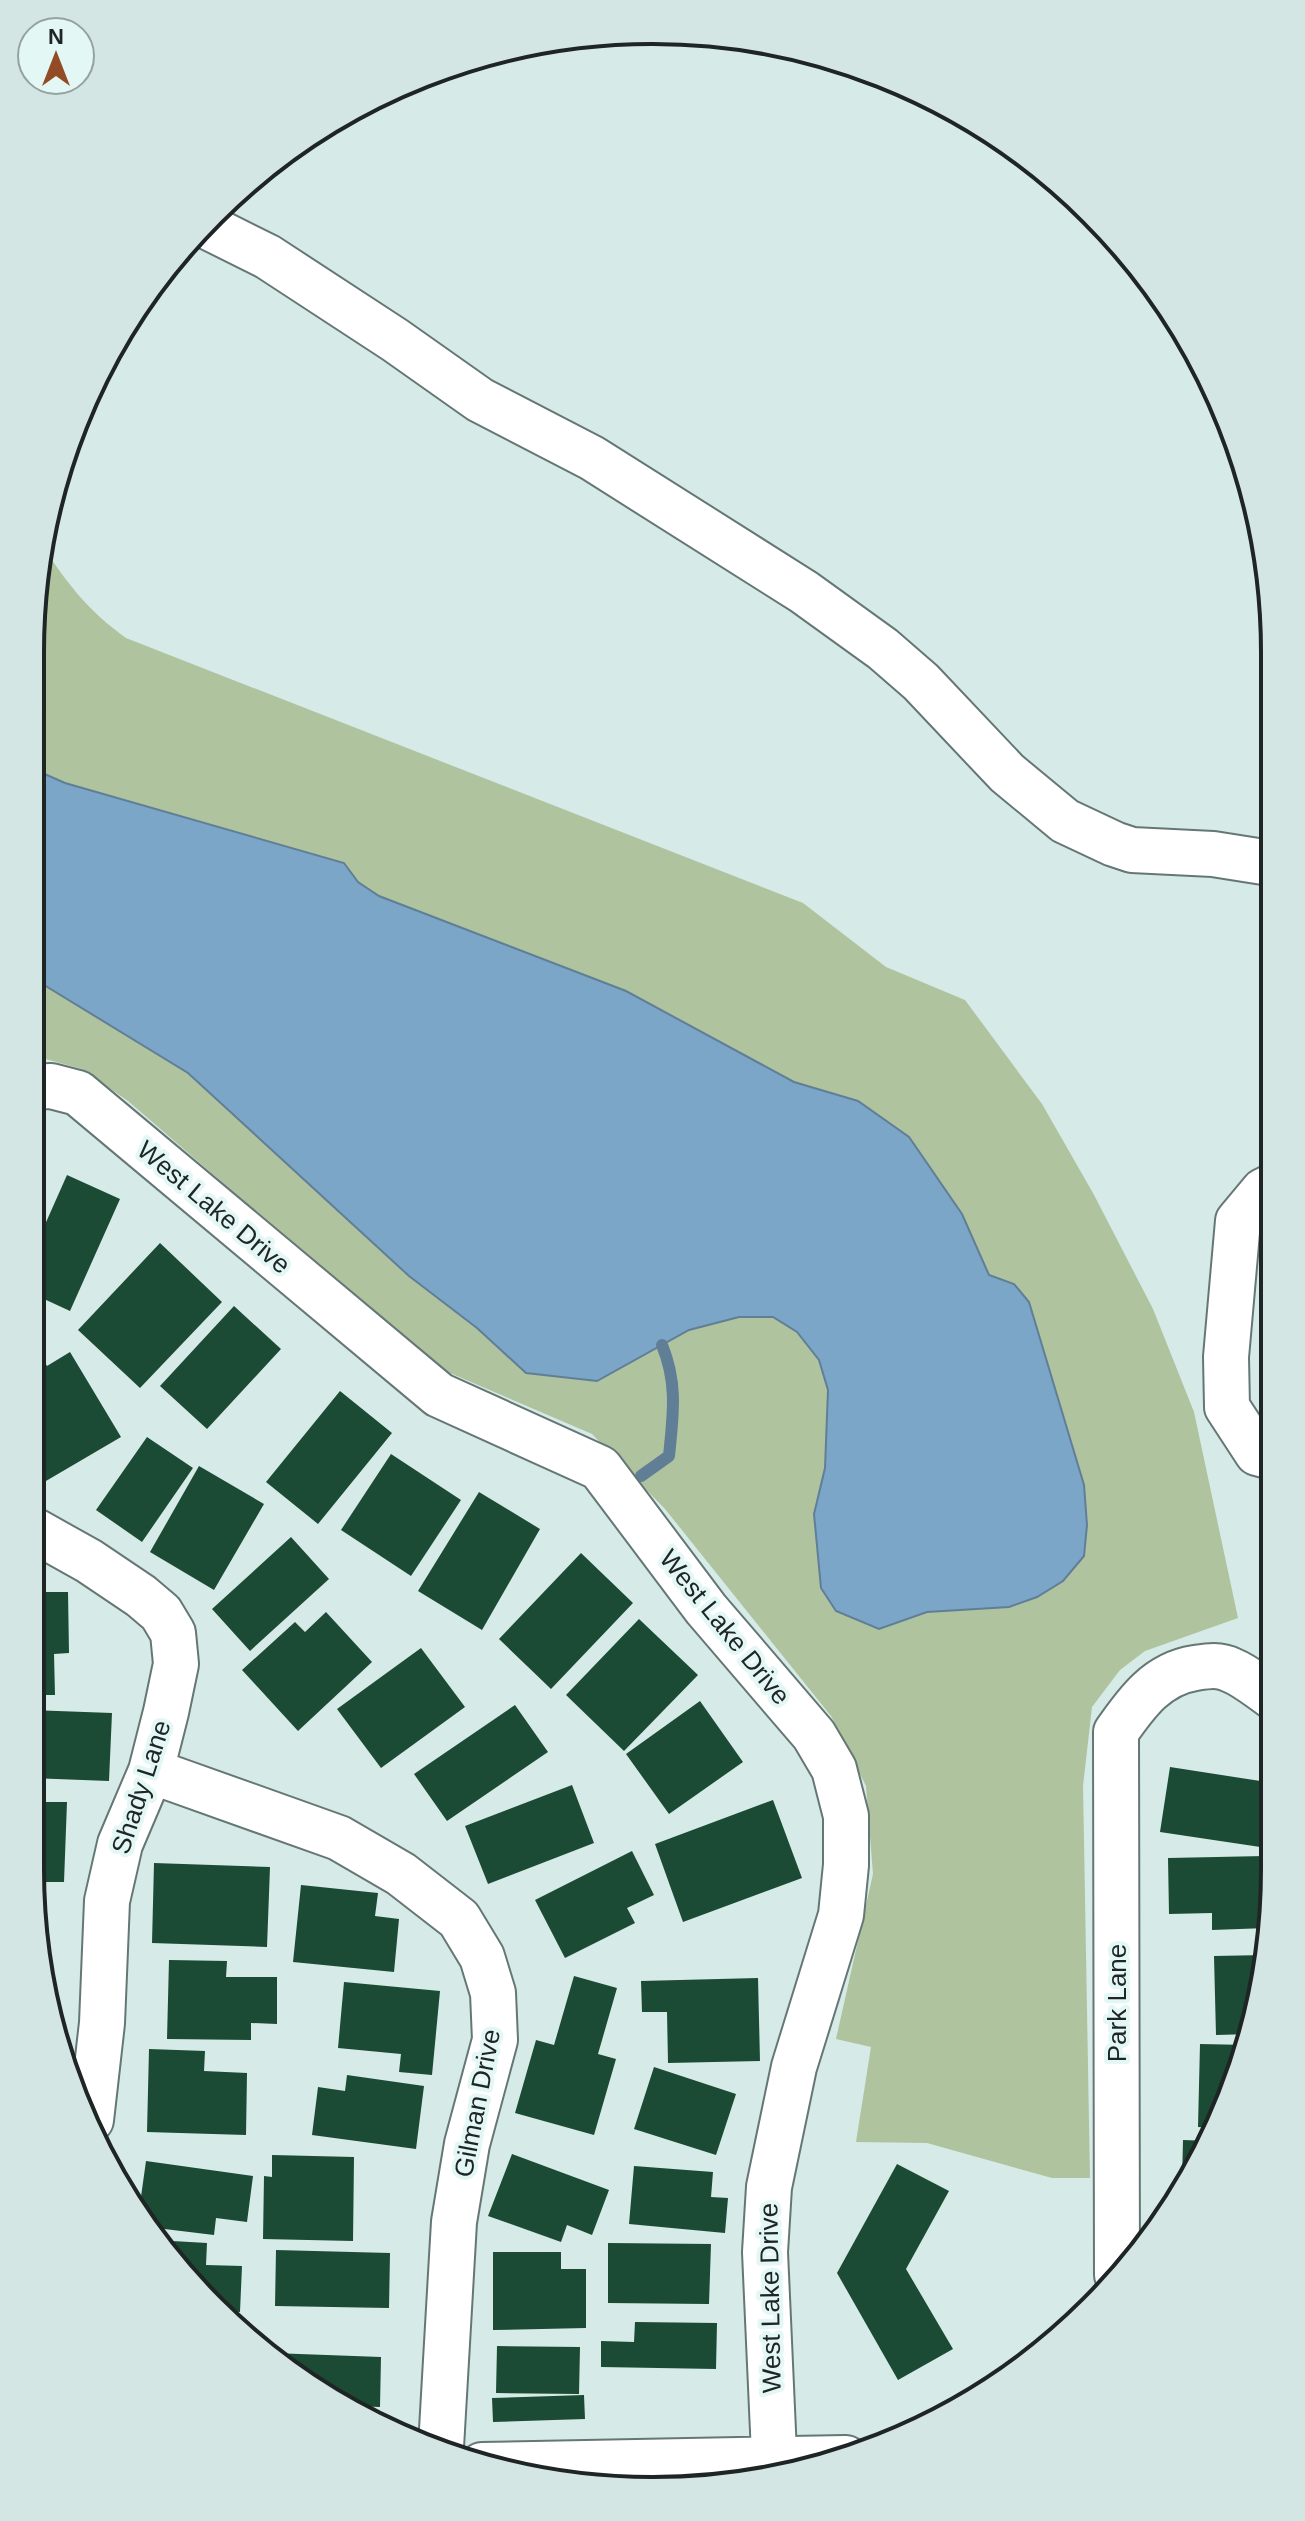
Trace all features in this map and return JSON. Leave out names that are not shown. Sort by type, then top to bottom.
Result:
[{"type":"lane","points":[[214,230],[268,257],[480,400],[592,458],[804,592],[883,649],[921,682],[1007,773],[1065,821],[1132,850],[1213,854],[1261,862]]},
{"type":"lane","name":"West Lake Drive","points":[[44,1086],[78,1093],[439,1395],[600,1468],[706,1609],[814,1735],[834,1769],[846,1816],[846,1865],[841,1915],[794,2067],[769,2187],[765,2252],[775,2464]]},
{"type":"lane","points":[[1261,1193],[1238,1221],[1226,1357],[1227,1407],[1257,1453],[1261,1454]]},
{"type":"lane","name":"Shady Lane","points":[[44,1536],[89,1561],[161,1613],[173,1633],[176,1664],[151,1771],[120,1844],[107,1901],[102,2023],[93,2107]]},
{"type":"lane","name":"Park Lane","points":[[1117,2261],[1116,1732],[1135,1704],[1157,1682],[1184,1670],[1213,1665],[1231,1670],[1261,1689]]},
{"type":"lane","name":"Gilman Drive","points":[[151,1771],[339,1838],[401,1874],[459,1919],[482,1957],[493,1993],[495,2040],[467,2144],[454,2222],[441,2439]]},
{"type":"lane","points":[[536,2465],[760,2467]]},
{"type":"green space","points":[[51,559],[80,596],[126,638],[803,903],[886,967],[965,1000],[1042,1104],[1093,1193],[1153,1309],[1194,1412],[1238,1618],[1145,1651],[1120,1670],[1092,1707],[1083,1786],[1090,2178],[1052,2178],[927,2143],[856,2142],[871,2047],[836,2039],[873,1874],[866,1786],[831,1716],[665,1509],[592,1434],[436,1367],[128,1101],[82,1069],[44,1059],[44,652]]},
{"type":"water","points":[[44,774],[65,783],[344,863],[358,882],[379,896],[626,991],[794,1082],[858,1101],[909,1137],[962,1214],[989,1275],[1014,1284],[1029,1302],[1084,1485],[1087,1525],[1084,1556],[1063,1581],[1037,1597],[1009,1607],[927,1612],[879,1629],[836,1611],[821,1588],[814,1514],[825,1468],[828,1390],[819,1360],[797,1332],[773,1317],[739,1317],[689,1330],[597,1381],[526,1373],[477,1328],[409,1276],[188,1073],[44,985]]},
{"type":"building","points":[[67,1175],[120,1199],[70,1311],[44,1299],[44,1227]]},
{"type":"building","points":[[160,1243],[222,1302],[140,1388],[78,1330]]},
{"type":"building","points":[[234,1306],[281,1349],[207,1429],[160,1386]]},
{"type":"building","points":[[70,1352],[121,1437],[44,1482],[44,1361],[47,1366]]},
{"type":"building","points":[[340,1391],[392,1433],[318,1524],[266,1482]]},
{"type":"building","points":[[147,1437],[193,1468],[142,1542],[96,1510]]},
{"type":"building","points":[[391,1454],[461,1500],[411,1576],[341,1530]]},
{"type":"building","points":[[199,1466],[264,1504],[214,1590],[150,1552]]},
{"type":"building","points":[[479,1492],[540,1529],[482,1630],[418,1591]]},
{"type":"building","points":[[291,1537],[329,1579],[250,1651],[212,1609]]},
{"type":"building","points":[[581,1553],[633,1603],[551,1689],[499,1639]]},
{"type":"building","points":[[44,1592],[68,1592],[69,1653],[54,1654],[55,1695],[44,1695]]},
{"type":"building","points":[[326,1612],[372,1662],[298,1731],[242,1670],[295,1622],[305,1632]]},
{"type":"building","points":[[639,1619],[698,1675],[624,1751],[566,1695]]},
{"type":"building","points":[[421,1648],[465,1707],[381,1768],[337,1709]]},
{"type":"building","points":[[700,1701],[743,1762],[669,1814],[626,1754]]},
{"type":"building","points":[[515,1705],[548,1752],[447,1821],[414,1774]]},
{"type":"building","points":[[44,1711],[112,1713],[109,1781],[44,1779]]},
{"type":"building","points":[[1170,1767],[1261,1781],[1261,1847],[1160,1832]]},
{"type":"building","points":[[572,1785],[594,1843],[488,1884],[465,1826]]},
{"type":"building","points":[[773,1800],[802,1878],[683,1922],[655,1844]]},
{"type":"building","points":[[44,1802],[67,1802],[64,1882],[44,1882]]},
{"type":"building","points":[[632,1851],[654,1895],[627,1908],[635,1923],[565,1958],[535,1900]]},
{"type":"building","points":[[1261,1856],[1258,1928],[1212,1930],[1212,1913],[1169,1914],[1168,1858]]},
{"type":"building","points":[[154,1863],[270,1867],[267,1947],[152,1943]]},
{"type":"building","points":[[301,1885],[378,1893],[375,1916],[399,1919],[394,1972],[293,1962]]},
{"type":"building","points":[[1255,1955],[1238,2034],[1216,2035],[1214,1956]]},
{"type":"building","points":[[169,1960],[227,1961],[226,1977],[277,1977],[277,2024],[251,2023],[251,2040],[167,2039]]},
{"type":"building","points":[[574,1976],[617,1988],[598,2054],[616,2059],[594,2135],[515,2113],[536,2040],[554,2045]]},
{"type":"building","points":[[758,1978],[760,2061],[668,2063],[667,2012],[642,2012],[641,1981]]},
{"type":"building","points":[[344,1982],[440,1991],[432,2075],[399,2072],[401,2054],[338,2048]]},
{"type":"building","points":[[1200,2044],[1235,2045],[1215,2101],[1203,2127],[1198,2127]]},
{"type":"building","points":[[149,2049],[205,2051],[204,2071],[247,2073],[246,2135],[147,2132]]},
{"type":"building","points":[[654,2067],[736,2094],[716,2155],[634,2129]]},
{"type":"building","points":[[347,2075],[424,2086],[416,2149],[312,2135],[318,2087],[345,2091]]},
{"type":"building","points":[[1183,2140],[1197,2140],[1182,2167]]},
{"type":"building","points":[[512,2154],[609,2190],[592,2235],[567,2225],[561,2242],[488,2216]]},
{"type":"building","points":[[272,2155],[354,2157],[353,2241],[263,2239],[264,2176],[272,2177]]},
{"type":"building","points":[[146,2161],[253,2176],[247,2222],[216,2218],[214,2235],[163,2229],[141,2197]]},
{"type":"building","points":[[897,2164],[949,2191],[906,2269],[953,2349],[898,2380],[837,2273]]},
{"type":"building","points":[[634,2166],[713,2172],[711,2197],[728,2198],[725,2233],[629,2224]]},
{"type":"building","points":[[172,2241],[207,2243],[206,2265],[242,2266],[240,2312],[222,2299]]},
{"type":"building","points":[[608,2243],[711,2244],[709,2304],[608,2303]]},
{"type":"building","points":[[276,2250],[390,2253],[389,2308],[275,2306]]},
{"type":"building","points":[[493,2252],[561,2252],[561,2269],[586,2269],[586,2328],[493,2330]]},
{"type":"building","points":[[635,2322],[717,2323],[716,2369],[601,2367],[601,2341],[634,2342]]},
{"type":"building","points":[[497,2346],[580,2347],[579,2394],[496,2393]]},
{"type":"building","points":[[285,2353],[381,2357],[380,2407],[369,2407],[348,2395]]},
{"type":"building","points":[[584,2395],[585,2419],[493,2422],[492,2398]]},
{"type":"waterway","points":[[641,1476],[669,1456],[672,1386],[662,1345]]}]
